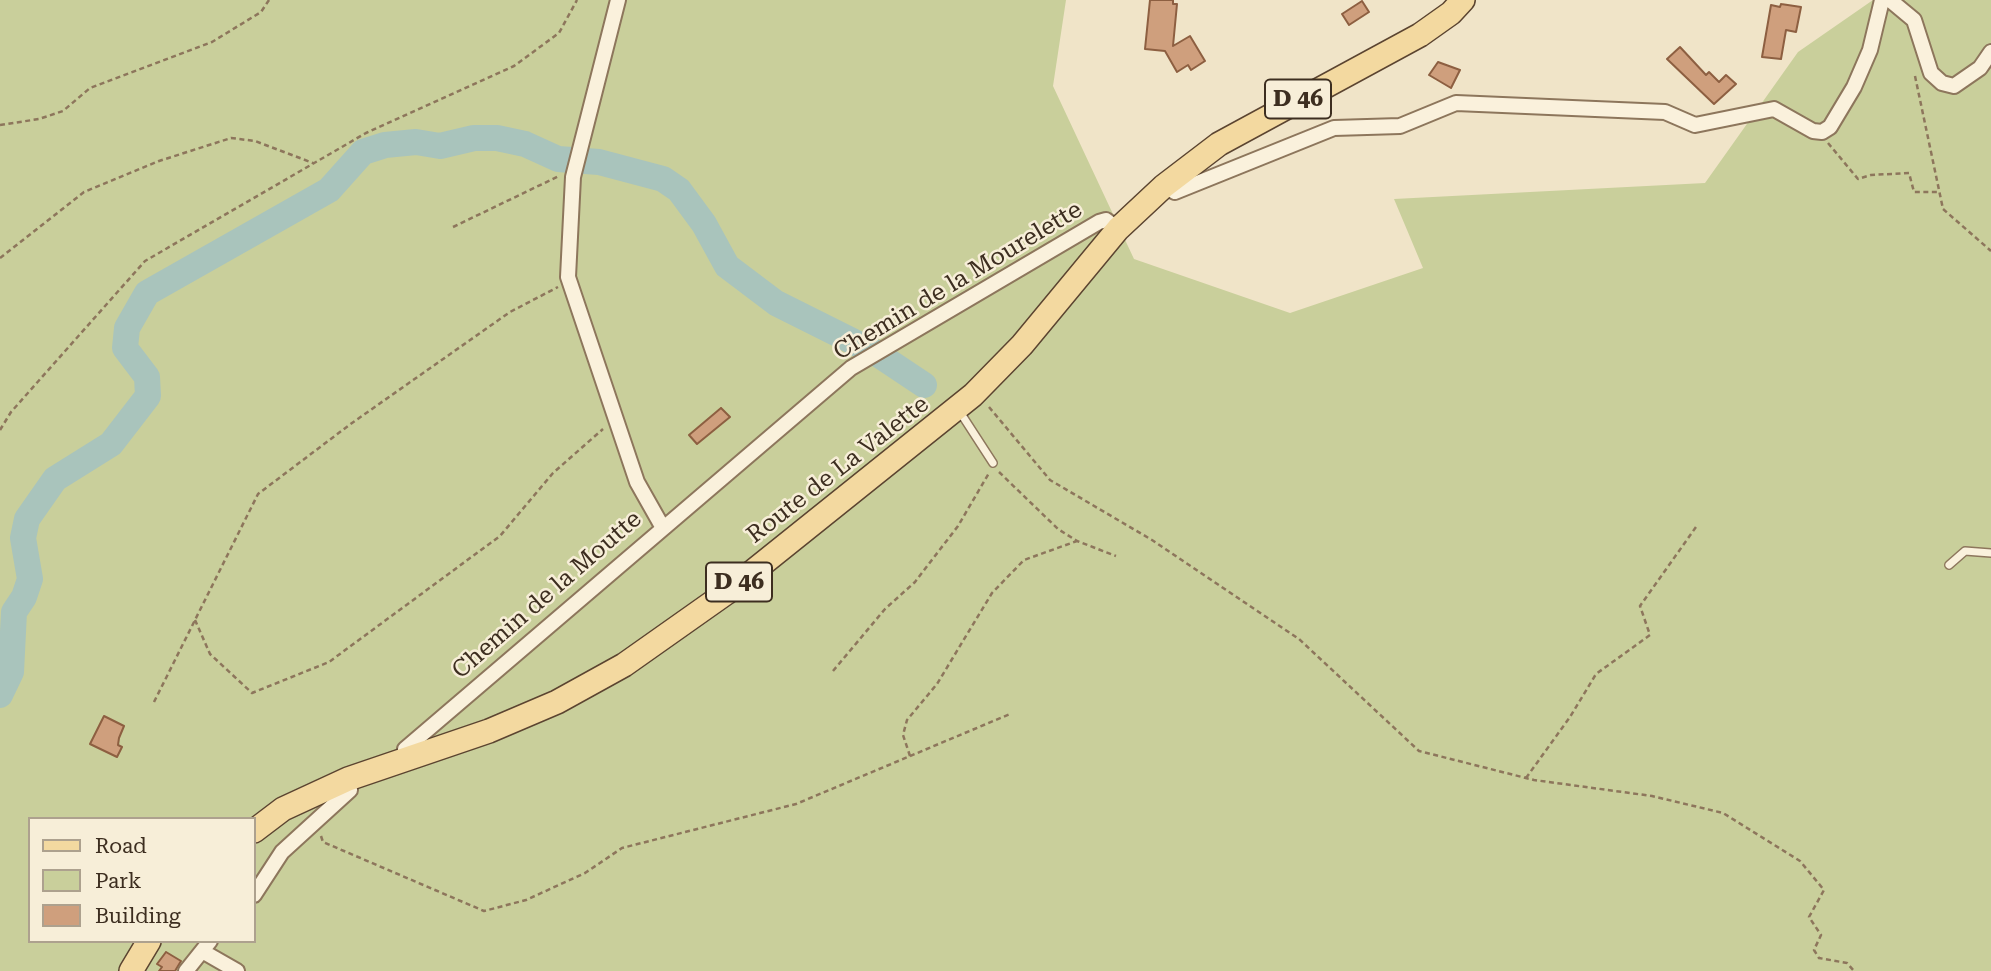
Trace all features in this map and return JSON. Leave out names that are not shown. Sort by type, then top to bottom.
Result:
[{"type":"main road","name":"D 46","points":[[1164,186],[1219,144],[1420,35],[1451,13],[1463,0]]},
{"type":"main road","name":"Route de La Valette","points":[[256,829],[283,809],[348,779],[489,730],[546,707],[624,665],[726,593],[965,402],[1022,345],[1118,229],[1164,186]]},
{"type":"main road","points":[[131,971],[148,943]]},
{"type":"street","name":"Chemin de la Moutte","points":[[406,758],[405,749],[663,528],[637,482],[568,277],[575,169],[618,0]]},
{"type":"street","points":[[1164,186],[1169,192],[1175,192],[1334,128],[1400,126],[1455,103],[1665,112],[1695,125],[1774,108],[1813,131],[1822,132],[1830,127],[1854,87],[1870,50],[1882,0]]},
{"type":"street","points":[[1890,0],[1914,20],[1931,73],[1942,83],[1954,86],[1980,68],[1991,52]]},
{"type":"street","name":"Chemin de la Mourelette","points":[[663,528],[850,368],[1099,222],[1106,219],[1118,229]]},
{"type":"street","points":[[256,892],[282,852],[350,790],[348,779]]},
{"type":"street","points":[[186,971],[206,946],[237,971]]},
{"type":"lane","points":[[965,402],[993,463]]},
{"type":"lane","points":[[1949,565],[1965,551],[1991,553]]},
{"type":"path","points":[[0,125],[39,119],[62,111],[90,88],[212,42],[261,12],[269,0]]},
{"type":"path","points":[[0,430],[11,412],[145,261],[366,133],[514,66],[559,33],[577,0]]},
{"type":"path","points":[[1924,48],[1915,69],[1917,96],[1943,209],[1991,251]]},
{"type":"path","points":[[1822,132],[1834,153],[1858,179],[1871,175],[1909,173],[1914,192],[1940,192]]},
{"type":"path","points":[[0,258],[84,192],[159,161],[231,138],[255,141],[314,163]]},
{"type":"path","points":[[453,227],[575,169]]},
{"type":"path","points":[[154,702],[258,494],[352,423],[510,312],[557,286],[574,293]]},
{"type":"path","points":[[965,402],[989,407],[1050,480],[1152,540],[1298,639],[1419,751],[1526,778],[1652,796],[1723,813],[1800,861],[1824,890],[1809,917],[1821,935],[1814,950],[1818,958],[1847,963],[1854,971]]},
{"type":"path","points":[[195,620],[210,654],[252,693],[329,662],[500,537],[553,473],[616,417]]},
{"type":"path","points":[[833,671],[885,609],[915,582],[985,485],[993,463],[1058,529],[1077,541],[1116,556]]},
{"type":"path","points":[[1526,778],[1570,717],[1596,674],[1650,635],[1640,606],[1696,527]]},
{"type":"path","points":[[910,756],[903,735],[907,720],[937,684],[992,593],[1024,560],[1077,541]]},
{"type":"path","points":[[316,823],[323,842],[484,911],[526,900],[585,873],[622,848],[796,804],[1010,714]]},
{"type":"green space","points":[[0,0],[1066,0],[1053,86],[1134,259],[1290,313],[1423,268],[1394,199],[1705,183],[1798,52],[1873,0],[1991,0],[1991,971],[0,971]]},
{"type":"building","points":[[1150,0],[1173,0],[1173,4],[1177,4],[1173,46],[1190,36],[1205,61],[1191,70],[1188,65],[1177,72],[1165,51],[1145,49]]},
{"type":"building","points":[[1362,1],[1369,12],[1349,25],[1342,14]]},
{"type":"building","points":[[1781,4],[1801,7],[1796,32],[1786,30],[1781,59],[1762,57],[1771,5],[1780,7]]},
{"type":"building","points":[[1680,47],[1706,75],[1709,72],[1719,82],[1726,75],[1736,84],[1714,104],[1667,59]]},
{"type":"building","points":[[1438,62],[1460,70],[1451,88],[1429,75]]},
{"type":"building","points":[[721,408],[730,417],[697,444],[689,435]]},
{"type":"building","points":[[104,716],[124,726],[118,745],[122,747],[117,757],[90,744]]},
{"type":"building","points":[[166,952],[181,961],[175,971],[159,971],[162,967],[157,964]]},
{"type":"waterway","points":[[0,695],[11,672],[14,612],[24,597],[30,579],[23,538],[27,519],[55,479],[111,444],[148,396],[147,377],[125,348],[127,328],[147,293],[329,190],[363,152],[385,145],[416,142],[440,146],[474,138],[497,138],[525,144],[558,159],[599,162],[663,179],[679,190],[704,224],[727,266],[776,303],[872,351]]},
{"type":"waterway","points":[[879,355],[924,385]]}]
